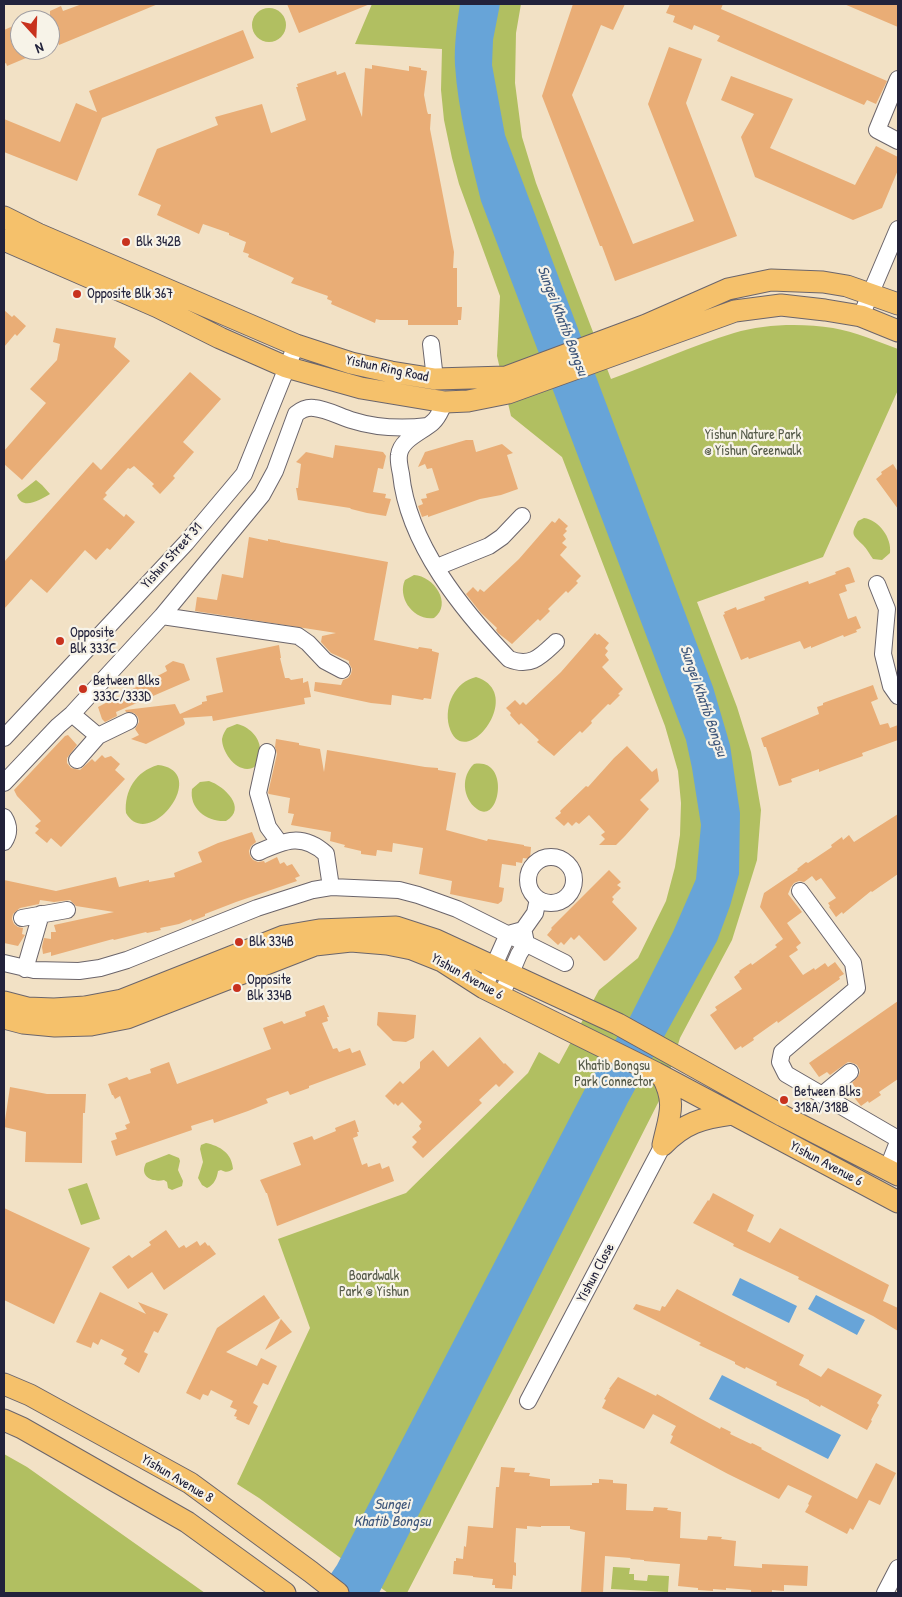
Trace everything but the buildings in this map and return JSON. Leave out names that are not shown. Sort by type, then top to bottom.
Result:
[{"type":"main road","name":"Yishun Ring Road","points":[[4,217],[38,234],[296,345],[366,366],[435,379],[530,378],[592,364],[735,311],[781,305],[862,316],[898,331]]},
{"type":"main road","name":"Yishun Ring Road","points":[[4,240],[158,307],[220,338],[286,367],[361,388],[445,402],[468,401],[508,393],[530,378],[601,342],[682,310],[728,289],[771,280],[822,282],[847,286],[898,304]]},
{"type":"main road","points":[[728,289],[735,311]]},
{"type":"main road","points":[[361,388],[366,366]]},
{"type":"main road","name":"Yishun Avenue 6","points":[[4,1002],[27,1008],[54,1009],[85,1007],[122,1000],[284,936],[319,930],[396,927],[442,961],[493,992],[659,1074],[898,1202]]},
{"type":"main road","name":"Yishun Avenue 6","points":[[4,1018],[23,1023],[55,1026],[91,1025],[127,1018],[315,945],[351,941],[387,944],[436,940],[610,1021],[783,1116],[893,1173]]},
{"type":"main road","points":[[659,1074],[671,1096],[671,1107],[662,1145]]},
{"type":"main road","points":[[662,1145],[672,1135],[691,1123],[705,1118],[732,1114]]},
{"type":"main road","name":"Yishun Avenue 8","points":[[4,1384],[30,1395],[190,1483],[338,1593]]},
{"type":"main road","points":[[4,1420],[22,1428],[187,1522],[285,1593]]},
{"type":"street","points":[[898,79],[877,130],[898,141]]},
{"type":"street","points":[[862,316],[898,229]]},
{"type":"street","points":[[431,344],[435,379]]},
{"type":"street","name":"Yishun Street 31","points":[[4,738],[186,543],[244,474],[296,345]]},
{"type":"street","points":[[445,402],[434,421],[404,443],[398,455],[401,481],[407,506],[423,542],[462,606],[509,659],[518,663],[525,663],[539,658],[556,642]]},
{"type":"street","points":[[4,783],[58,726],[72,714],[162,616],[262,495],[275,471],[296,414],[303,409],[312,408],[366,423],[400,428],[428,426]]},
{"type":"street","points":[[437,567],[489,546],[502,537],[522,516]]},
{"type":"street","points":[[877,584],[887,609],[883,654],[892,686],[898,696]]},
{"type":"street","points":[[162,616],[298,636],[308,643],[325,661],[342,670]]},
{"type":"street","points":[[72,714],[98,736]]},
{"type":"street","points":[[77,760],[98,736],[129,721]]},
{"type":"street","points":[[267,752],[258,793],[268,826],[279,842]]},
{"type":"street","points":[[4,817],[9,829],[4,842]]},
{"type":"street","points":[[259,852],[279,842],[302,840],[316,845],[326,854],[331,886]]},
{"type":"street","points":[[4,963],[25,968],[55,971],[78,971],[100,968],[258,908],[331,886],[399,890],[456,909],[519,936],[565,963]]},
{"type":"street","points":[[800,891],[853,963],[857,988],[782,1052],[780,1062],[786,1074],[898,1141],[893,1173]]},
{"type":"street","points":[[493,992],[501,970],[519,936],[541,905]]},
{"type":"street","points":[[22,918],[67,910]]},
{"type":"street","points":[[25,968],[41,914]]},
{"type":"street","points":[[822,1094],[850,1072]]},
{"type":"street","name":"Yishun Close","points":[[528,1401],[662,1145]]},
{"type":"street","points":[[885,1593],[898,1568]]},
{"type":"green space","points":[[372,4],[521,4],[516,33],[515,83],[522,137],[536,183],[611,379],[718,338],[770,326],[808,325],[833,328],[858,334],[898,349],[898,390],[823,557],[697,602],[737,707],[751,752],[761,810],[757,860],[732,940],[680,1038],[663,1093],[407,1593],[388,1593],[259,1498],[237,1484],[310,1328],[278,1239],[406,1193],[528,1073],[539,1052],[559,1064],[599,990],[638,958],[666,901],[675,867],[680,835],[681,803],[678,771],[665,726],[562,457],[511,416],[497,356],[500,296],[459,184],[452,158],[444,120],[441,90],[442,49],[355,44]]},
{"type":"green space","points":[[269,8],[281,13],[286,25],[281,37],[269,42],[257,37],[252,25],[257,13]]},
{"type":"green space","points":[[36,480],[50,494],[32,503],[19,500],[17,495]]},
{"type":"green space","points":[[864,518],[875,522],[887,536],[890,553],[882,560],[873,559],[853,532],[858,521]]},
{"type":"green space","points":[[414,575],[428,580],[439,592],[442,606],[434,618],[419,616],[413,612],[405,600],[403,587],[405,580]]},
{"type":"green space","points":[[476,677],[490,686],[496,698],[494,713],[487,726],[477,737],[466,742],[456,739],[449,726],[448,710],[457,689],[462,684]]},
{"type":"green space","points":[[237,724],[253,733],[258,740],[260,753],[256,766],[250,769],[244,769],[233,762],[223,745],[222,737],[227,728]]},
{"type":"green space","points":[[474,764],[486,765],[493,770],[497,780],[496,800],[491,808],[485,812],[477,809],[472,804],[466,793],[465,781]]},
{"type":"green space","points":[[158,765],[173,770],[179,781],[178,793],[171,806],[160,817],[148,823],[136,823],[126,813],[129,790],[143,772]]},
{"type":"green space","points":[[209,781],[227,792],[234,804],[235,810],[226,821],[206,817],[193,803],[192,789],[200,782]]},
{"type":"green space","points":[[206,1143],[224,1151],[232,1163],[233,1169],[227,1172],[218,1171],[215,1181],[207,1188],[202,1185],[198,1178],[203,1162],[200,1149],[201,1145]]},
{"type":"green space","points":[[169,1154],[179,1158],[178,1170],[183,1181],[182,1186],[172,1190],[168,1188],[167,1182],[164,1180],[151,1179],[144,1172],[146,1163]]},
{"type":"green space","points":[[87,1183],[100,1219],[81,1225],[68,1189]]},
{"type":"green space","points":[[4,1454],[27,1467],[205,1593],[4,1593]]},
{"type":"green space","points":[[613,1567],[630,1568],[629,1574],[634,1574],[634,1580],[647,1581],[648,1575],[669,1576],[668,1592],[611,1589]]},
{"type":"water","name":"Sungei Khatib Bongsu","points":[[460,4],[500,4],[493,40],[492,65],[505,135],[713,687],[730,745],[740,813],[739,874],[717,941],[628,1102],[379,1593],[318,1593],[337,1565],[588,1083],[630,1017],[673,932],[696,879],[701,825],[686,740],[481,201],[465,133],[455,65]]},
{"type":"water","points":[[740,1278],[797,1306],[789,1323],[732,1295]]},
{"type":"water","points":[[816,1295],[865,1320],[857,1335],[808,1309]]},
{"type":"water","points":[[722,1375],[841,1435],[828,1459],[709,1399]]},
{"type":"place","name":"Blk 342B","points":[[126,242]]},
{"type":"place","name":"Opposite Blk 367","points":[[77,294]]},
{"type":"place","name":"Opposite Blk 333C","points":[[60,641]]},
{"type":"place","name":"Between Blks 333C/333D","points":[[83,689]]},
{"type":"place","name":"Blk 334B","points":[[239,942]]},
{"type":"place","name":"Opposite Blk 334B","points":[[237,988]]},
{"type":"place","name":"Between Blks 318A/318B","points":[[784,1100]]},
{"type":"park label","name":"Yishun Nature Park @ Yishun Greenwalk","points":[[753,444]]},
{"type":"park label","name":"Khatib Bongsu Park Connector","points":[[614,1074]]},
{"type":"park label","name":"Boardwalk Park @ Yishun","points":[[374,1284]]}]
